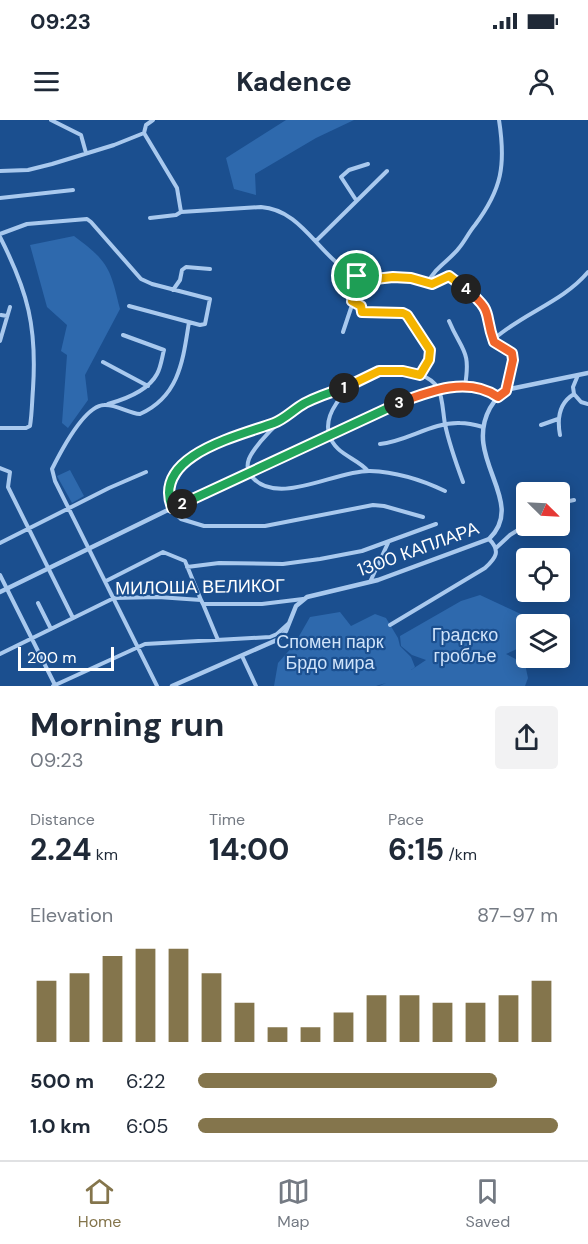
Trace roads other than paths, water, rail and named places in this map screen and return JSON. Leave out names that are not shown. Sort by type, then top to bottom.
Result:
[{"type":"street","points":[[51,120],[81,135],[86,153]]},
{"type":"street","points":[[153,120],[146,125],[144,133],[177,188],[181,212]]},
{"type":"street","points":[[428,282],[434,272],[459,249],[486,212],[497,191],[502,146],[499,120]]},
{"type":"street","points":[[0,171],[28,170],[114,145],[144,133]]},
{"type":"street","points":[[356,200],[341,177],[349,170],[368,164]]},
{"type":"street","points":[[316,241],[387,171]]},
{"type":"street","points":[[0,198],[73,190]]},
{"type":"street","points":[[150,218],[176,215],[181,212],[274,208],[299,224],[336,262],[357,276],[375,279],[411,278],[432,284],[449,276],[481,301],[488,314],[493,340],[499,346],[511,350],[513,355],[506,391]]},
{"type":"street","points":[[0,428],[30,426],[34,342],[31,318],[20,279],[0,235],[27,225],[87,219],[141,279],[210,299],[205,324],[129,306]]},
{"type":"street","points":[[173,290],[180,280],[182,270],[186,267],[210,269]]},
{"type":"street","points":[[493,340],[504,330],[561,294],[588,272]]},
{"type":"street","points":[[343,332],[354,303],[352,297],[357,276]]},
{"type":"street","points":[[354,303],[361,306],[362,312],[407,315],[430,350],[429,360],[420,375]]},
{"type":"street","points":[[0,340],[10,307]]},
{"type":"street","points":[[1,315],[8,316]]},
{"type":"street","points":[[449,321],[465,349],[468,362],[465,386]]},
{"type":"street","points":[[157,686],[55,481],[52,469],[70,438],[90,411],[101,405],[107,405],[140,414],[157,403],[175,384],[184,354],[189,322]]},
{"type":"street","points":[[107,405],[121,401],[148,386],[158,373],[164,350],[123,335]]},
{"type":"street","points":[[103,362],[148,386]]},
{"type":"street","points":[[423,517],[390,507],[373,506],[266,526],[204,526],[181,519],[176,514],[169,498],[170,482],[184,462],[218,442],[276,423],[304,404],[379,371],[403,371],[420,375],[432,382],[439,390],[453,456],[463,482]]},
{"type":"street","points":[[380,444],[445,424],[461,423],[483,427],[498,397],[506,391],[588,373]]},
{"type":"street","points":[[578,375],[573,387],[574,394],[581,402],[588,404]]},
{"type":"street","points":[[348,386],[330,414],[329,435],[343,454],[368,471]]},
{"type":"street","points":[[0,592],[172,508],[386,408],[439,390],[465,386],[481,387],[498,397]]},
{"type":"street","points":[[560,435],[558,419],[563,403],[574,394]]},
{"type":"street","points":[[541,425],[558,419]]},
{"type":"street","points":[[276,423],[252,452],[247,467],[249,473],[261,485],[272,488],[292,488],[345,474],[368,471],[407,477],[445,491]]},
{"type":"street","name":"1300 КАПЛАРА","points":[[303,599],[369,583],[489,539],[498,527],[503,510],[485,455],[483,427]]},
{"type":"street","points":[[0,468],[10,472],[8,487],[73,618]]},
{"type":"street","points":[[0,543],[117,484],[146,472]]},
{"type":"street","points":[[570,501],[574,500]]},
{"type":"street","points":[[188,567],[219,563],[302,562],[362,551],[436,525]]},
{"type":"street","name":"1300 КАПЛАРА","points":[[390,625],[479,573],[493,560],[496,548],[516,531]]},
{"type":"street","points":[[489,539],[496,548]]},
{"type":"street","points":[[369,583],[388,542]]},
{"type":"street","points":[[106,581],[163,552],[184,561],[218,640]]},
{"type":"street","points":[[0,574],[54,686],[138,646],[272,636],[289,623]]},
{"type":"street","name":"МИЛОША ВЕЛИКОГ","points":[[0,654],[114,598],[158,597],[202,602],[262,604],[303,599]]},
{"type":"street","points":[[172,686],[279,639],[296,606],[303,599]]},
{"type":"street","points":[[38,603],[51,629]]},
{"type":"street","points":[[242,656],[256,686]]},
{"type":"street","points":[[253,679],[262,686]]},
{"type":"park label","name":"Градско гробље","points":[[465,645]]},
{"type":"park label","name":"Спомен парк Брдо мира","points":[[330,652]]}]
